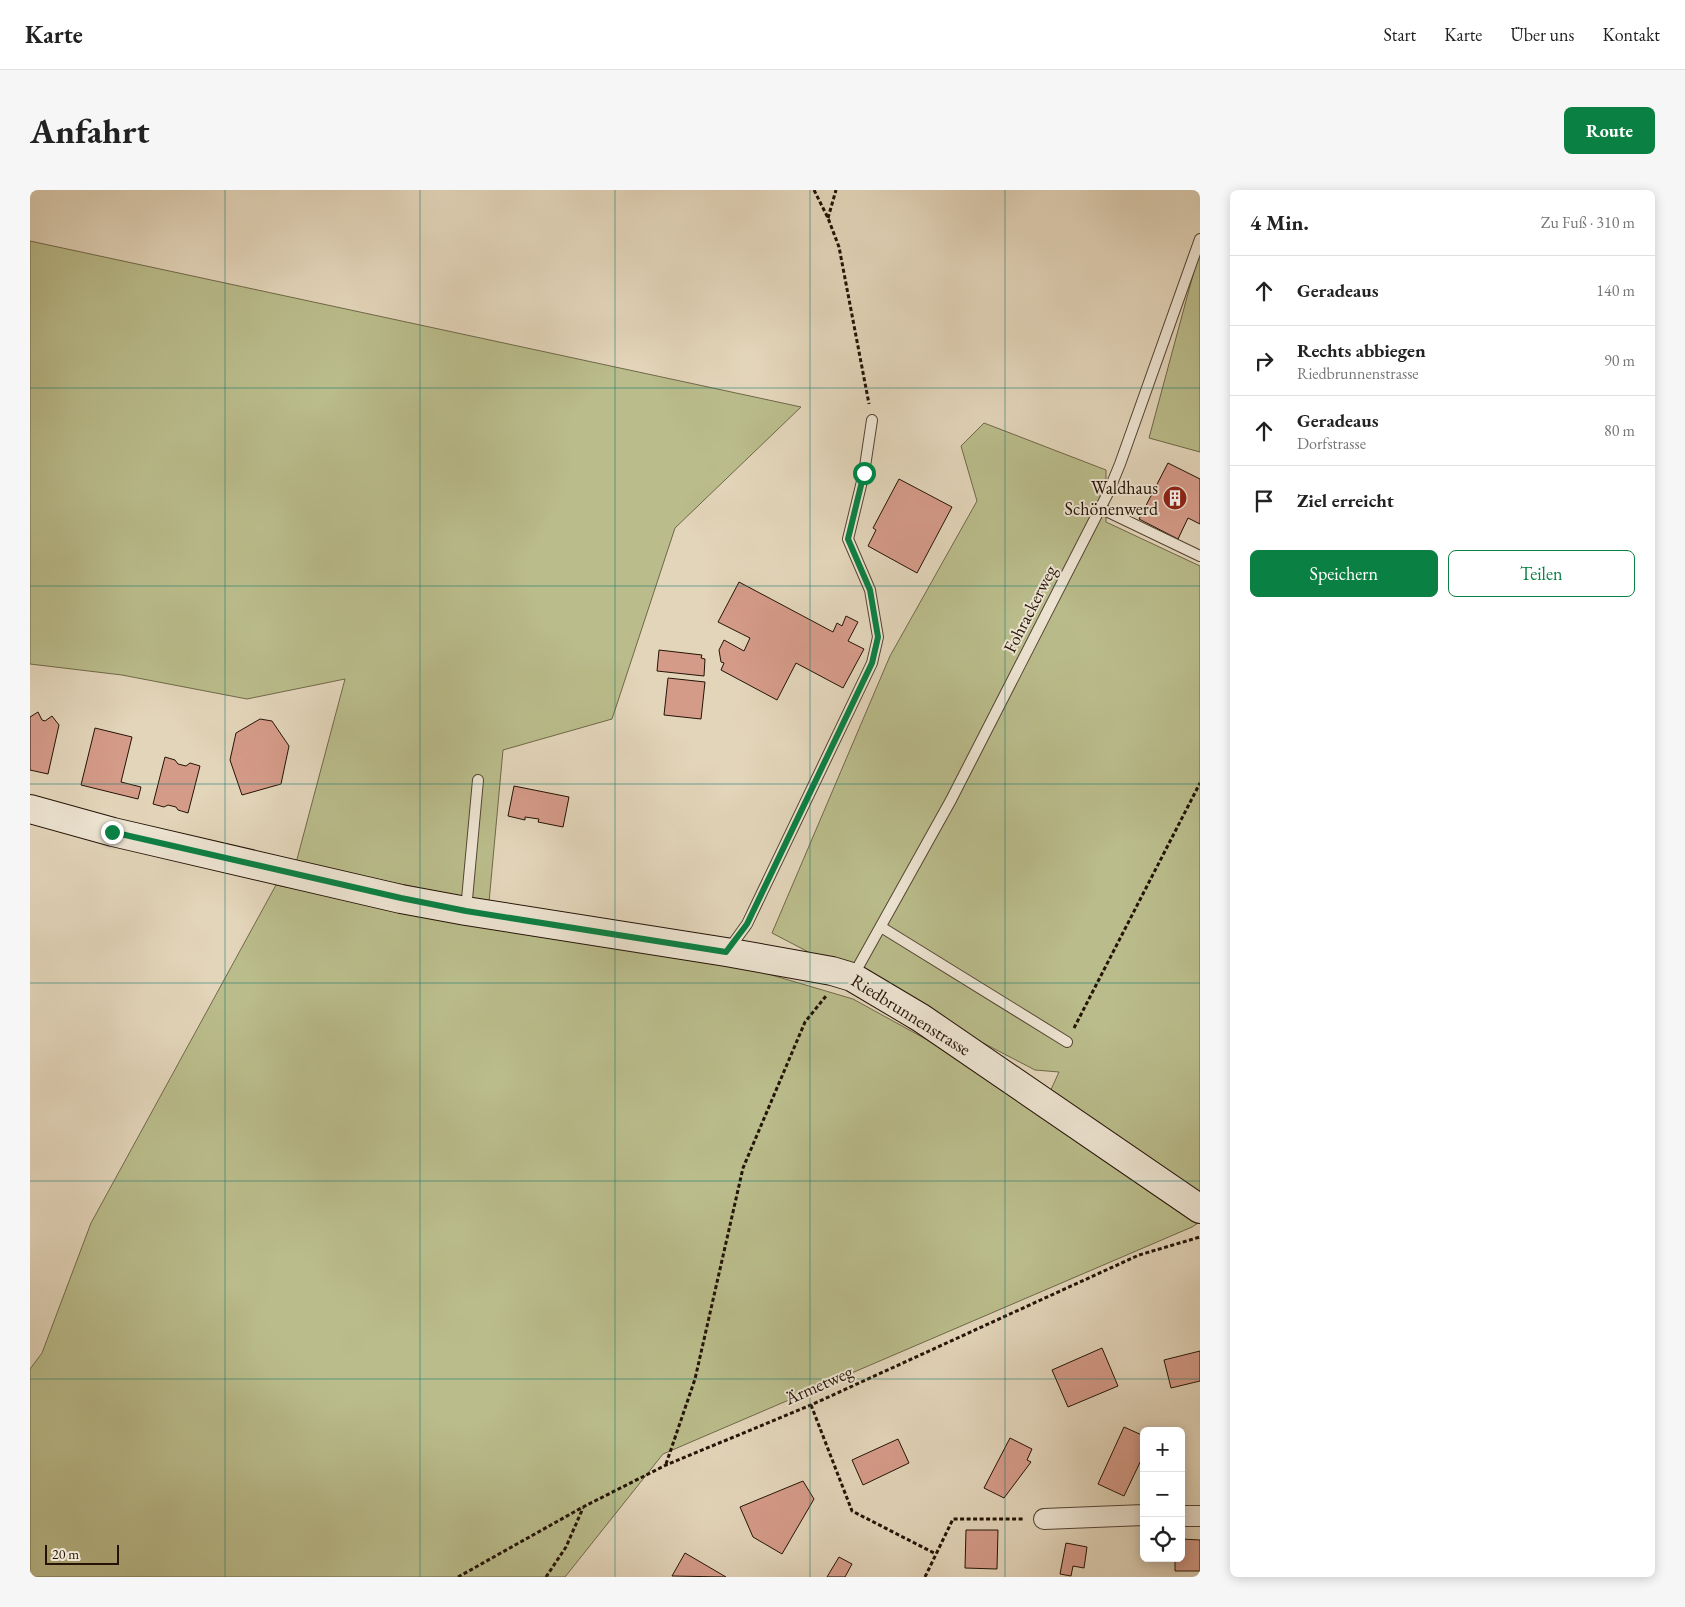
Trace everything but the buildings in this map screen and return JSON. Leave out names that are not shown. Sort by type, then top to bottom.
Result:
[{"type":"street","name":"Riedbrunnenstrasse","points":[[30,809],[112,832],[401,898],[466,911],[726,952],[832,971],[848,976],[921,1018],[1200,1209]]},
{"type":"street","points":[[1044,1519],[1140,1515]]},
{"type":"street","points":[[1185,1516],[1200,1516]]},
{"type":"lane","name":"Fohrackerweg","points":[[848,976],[881,927],[951,800],[1100,508],[1120,464],[1200,239]]},
{"type":"lane","points":[[726,952],[747,924],[872,663],[878,637],[870,590],[848,539],[864,473],[872,420]]},
{"type":"lane","points":[[1100,508],[1200,556]]},
{"type":"lane","points":[[466,911],[478,780]]},
{"type":"lane","points":[[881,927],[1067,1042]]},
{"type":"path","points":[[814,190],[828,218],[839,247],[872,420]]},
{"type":"path","points":[[828,218],[836,190]]},
{"type":"path","points":[[1067,1042],[1200,783]]},
{"type":"path","points":[[666,1465],[695,1379],[743,1168],[805,1022],[848,976]]},
{"type":"path","name":"Ärmetweg","points":[[458,1577],[583,1507],[666,1465],[811,1404],[1139,1255],[1200,1237]]},
{"type":"path","points":[[811,1404],[852,1511],[936,1554]]},
{"type":"path","points":[[546,1577],[566,1547],[583,1507]]},
{"type":"path","points":[[926,1577],[953,1519],[1044,1519]]},
{"type":"green space","points":[[30,241],[801,407],[675,528],[612,719],[503,750],[489,902],[296,863],[345,679],[247,699],[122,675],[30,664]]},
{"type":"green space","points":[[1200,249],[1200,452],[1149,438]]},
{"type":"green space","points":[[984,423],[1106,470],[1106,522],[1200,566],[1200,1222],[663,1454],[565,1577],[30,1577],[30,1369],[42,1353],[91,1223],[276,885],[467,923],[758,971],[853,999],[953,1054],[1039,1116],[1059,1072],[1035,1070],[772,933],[890,656],[977,501],[961,446]]},
{"type":"place","name":"Waldhaus Schönenwerd","points":[[1175,498]]},
{"type":"route","points":[[112,832],[466,911],[726,952],[747,924],[872,663],[878,637],[870,590],[848,539],[864,473]]}]
